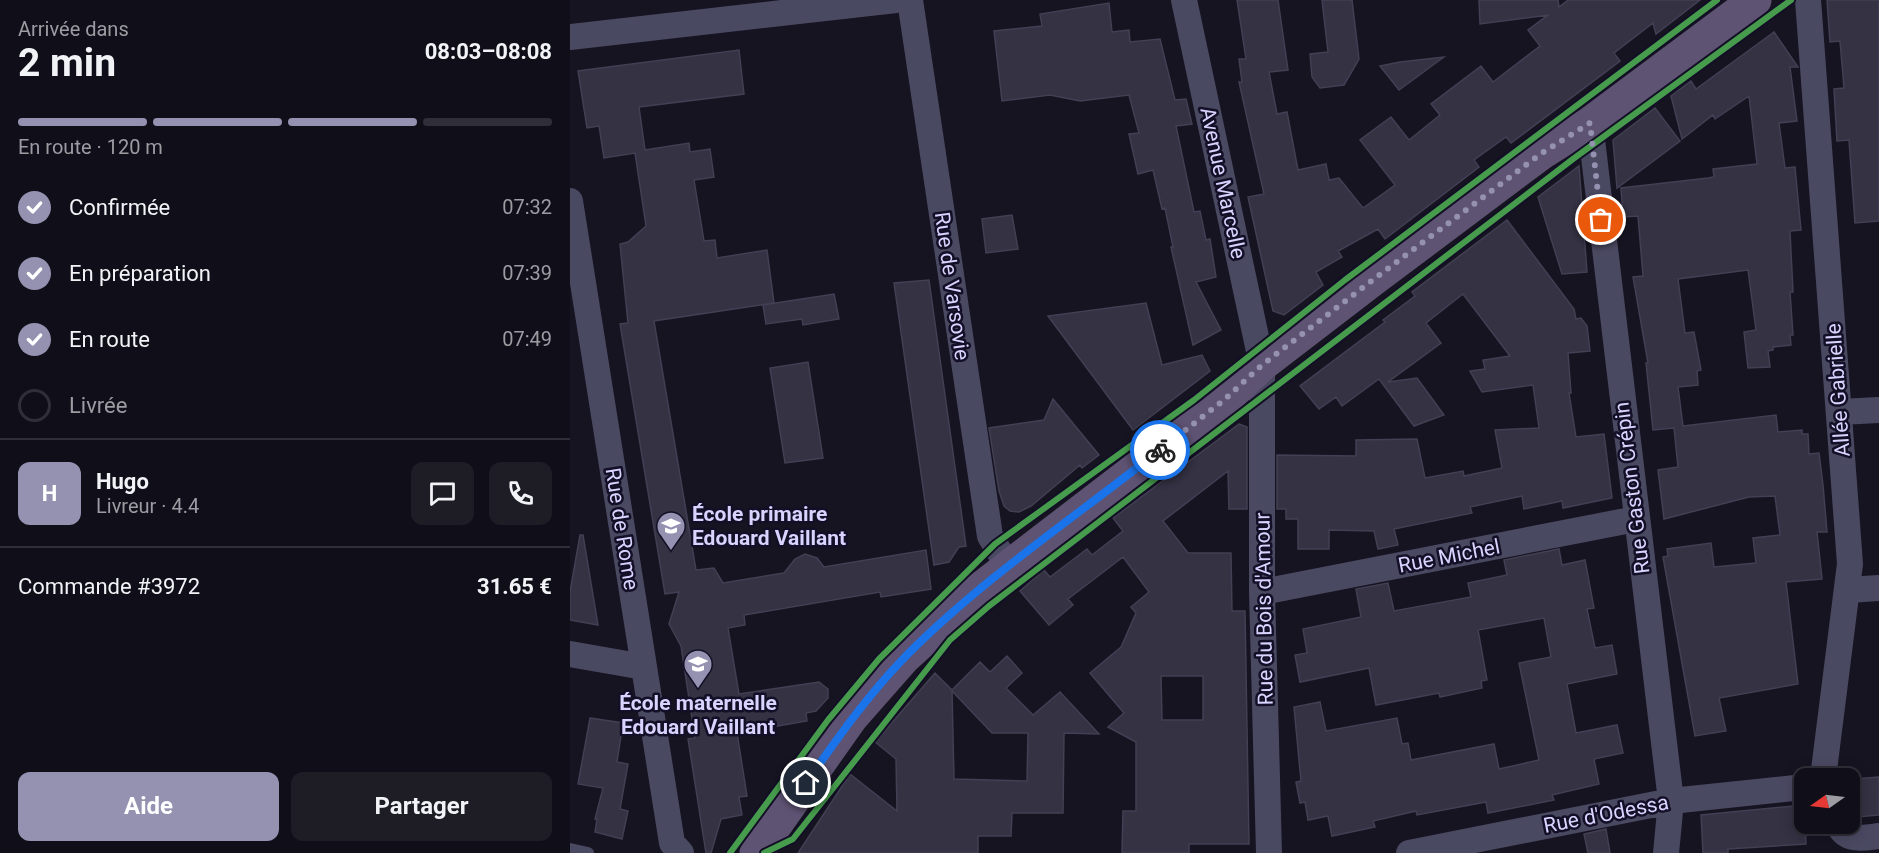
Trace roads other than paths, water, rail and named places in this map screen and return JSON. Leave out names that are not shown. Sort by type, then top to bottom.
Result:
[{"type":"main road","points":[[756,853],[860,708],[904,658],[1008,566],[1224,400],[1262,365],[1542,153],[1590,123],[1755,0]]},
{"type":"street","points":[[570,37],[896,0]]},
{"type":"street","name":"Rue de Varsovie","points":[[910,0],[990,536],[1008,566]]},
{"type":"street","name":"Avenue Marcelle","points":[[1184,0],[1262,365]]},
{"type":"street","name":"Allée Gabrielle","points":[[1808,0],[1850,564],[1824,768]]},
{"type":"street","name":"Rue Gaston Crépin","points":[[1590,123],[1671,801],[1666,853]]},
{"type":"street","name":"Rue de Rome","points":[[570,201],[672,843],[681,853]]},
{"type":"street","name":"Rue du Bois d'Amour","points":[[1262,365],[1262,592],[1269,853]]},
{"type":"street","points":[[1840,412],[1879,410]]},
{"type":"street","name":"Rue Michel","points":[[1262,592],[1636,519]]},
{"type":"street","points":[[1848,590],[1879,588]]},
{"type":"street","points":[[570,654],[644,666]]},
{"type":"street","name":"Rue d'Odessa","points":[[1409,853],[1671,801],[1794,787]]},
{"type":"street","points":[[1846,834],[1852,838],[1879,836]]},
{"type":"lane","points":[[570,849],[588,853]]},
{"type":"place","name":"École primaire Edouard Vaillant","points":[[671,552]]},
{"type":"place","name":"École maternelle Edouard Vaillant","points":[[698,690]]}]
